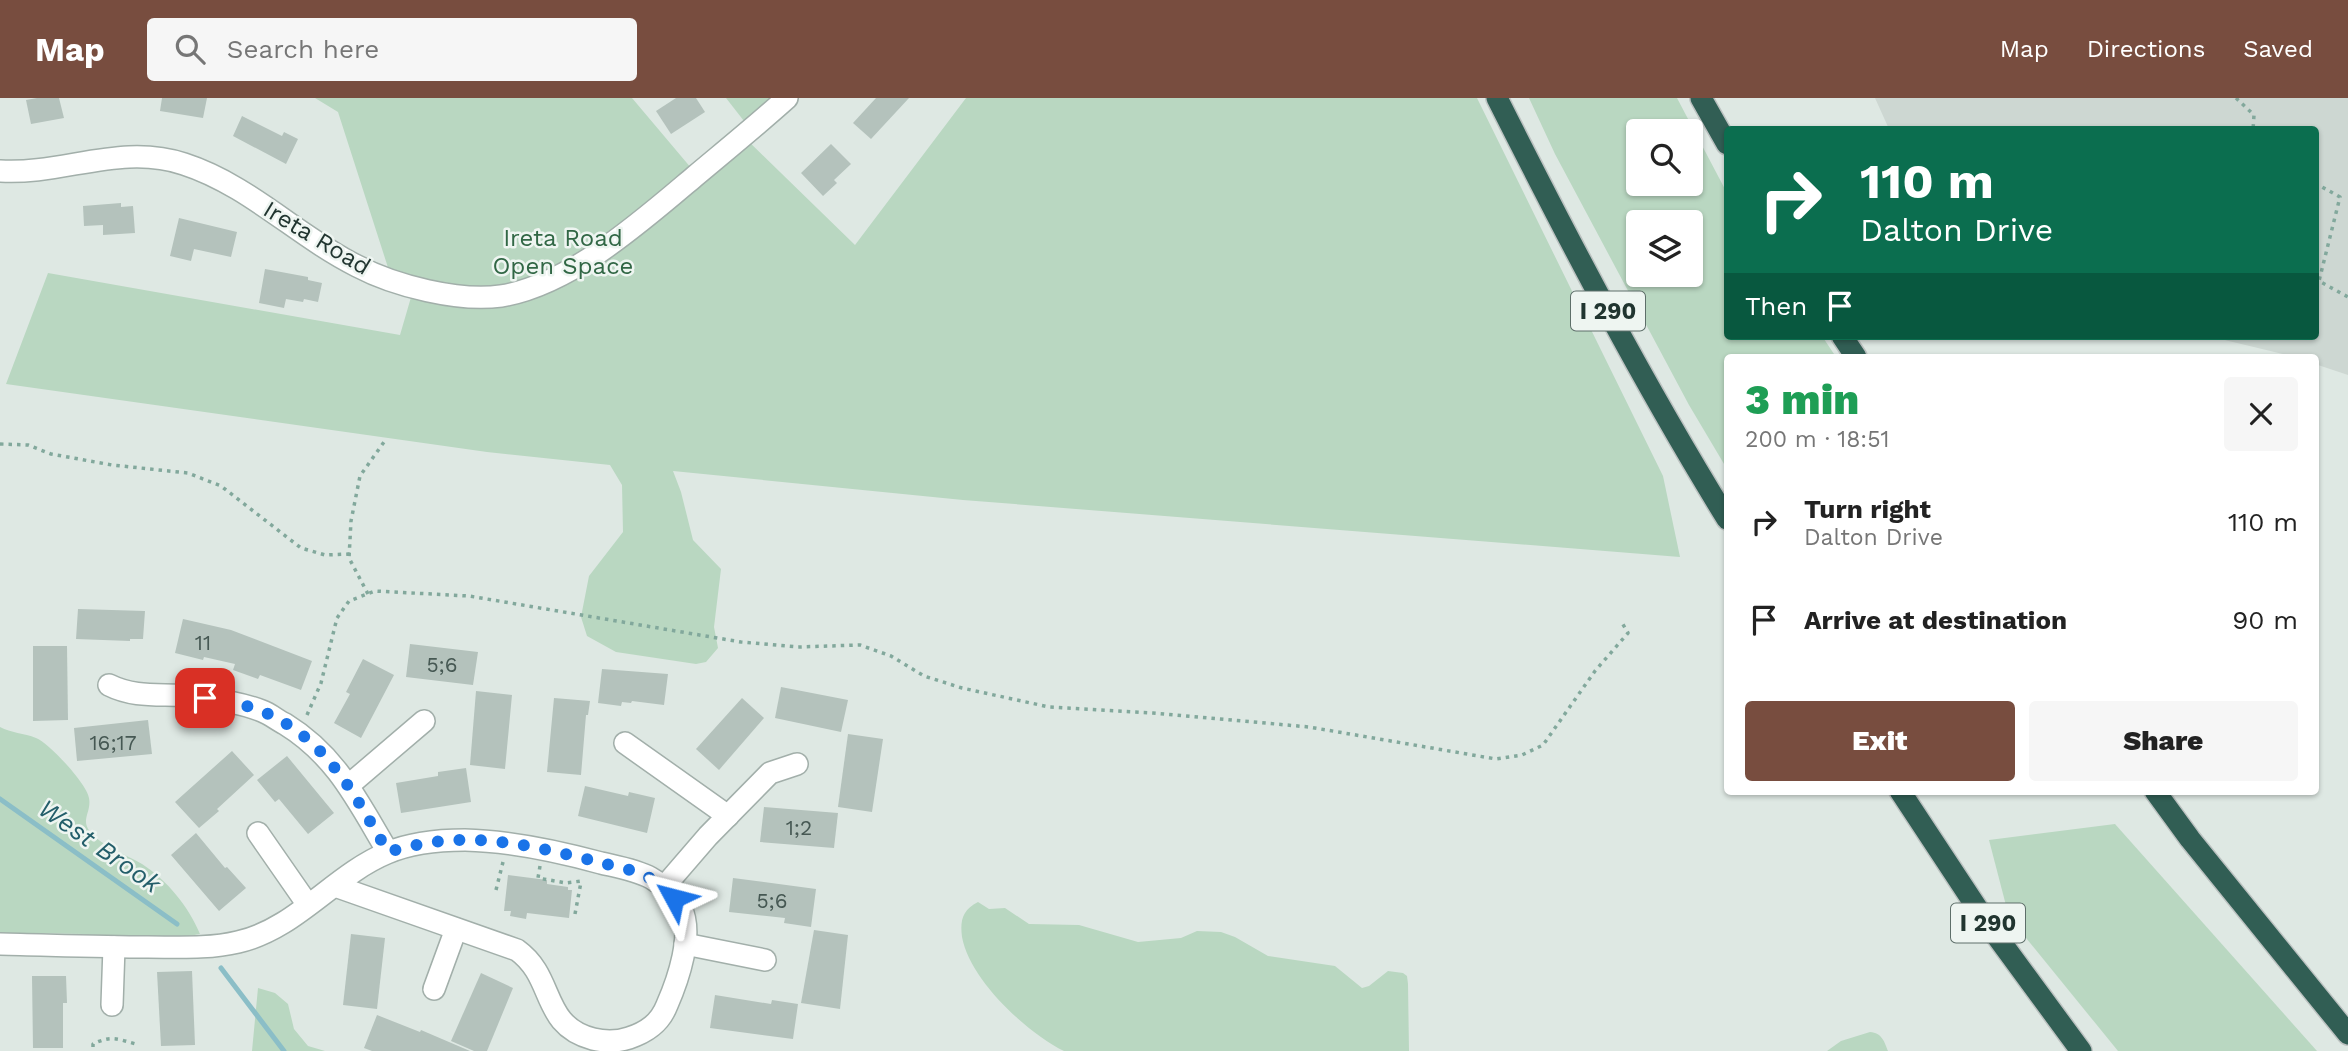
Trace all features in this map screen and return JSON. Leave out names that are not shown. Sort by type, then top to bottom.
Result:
[{"type":"highway","name":"I 290","points":[[1497,98],[1637,364],[1724,514]]},
{"type":"highway","points":[[1701,98],[1724,139]]},
{"type":"highway","name":"I 290","points":[[1903,795],[1987,923],[2081,1051]]},
{"type":"highway","points":[[2158,795],[2273,944],[2348,1034]]},
{"type":"street","name":"Ireta Road","points":[[0,172],[43,170],[114,156],[182,163],[234,185],[357,266],[399,282],[436,291],[502,296],[577,267],[674,194],[787,98]]},
{"type":"street","points":[[109,685],[126,694],[195,696],[237,704],[264,712],[298,732],[330,760],[349,785],[388,852]]},
{"type":"street","points":[[349,785],[424,721]]},
{"type":"street","points":[[625,743],[728,816]]},
{"type":"street","points":[[664,887],[770,773],[797,764]]},
{"type":"street","points":[[258,833],[308,905]]},
{"type":"street","points":[[0,944],[176,947],[241,942],[290,918],[367,863],[388,852],[408,846],[442,842],[496,841],[631,870],[664,887],[681,907],[685,944],[680,970],[664,1013],[656,1024],[619,1047],[576,1034],[562,1023],[541,978],[517,950],[335,886]]},
{"type":"street","points":[[434,989],[456,929]]},
{"type":"street","points":[[685,944],[765,960]]},
{"type":"street","points":[[112,1004],[114,947]]},
{"type":"path","points":[[2236,98],[2254,115],[2253,126]]},
{"type":"path","points":[[2319,185],[2340,197],[2319,281],[2348,297]]},
{"type":"path","points":[[368,594],[349,558],[351,522],[360,476],[384,442]]},
{"type":"path","points":[[0,444],[28,445],[51,454],[112,465],[188,473],[221,486],[301,548],[325,555],[349,554]]},
{"type":"path","points":[[298,732],[321,683],[337,618],[349,601],[375,591],[469,596],[741,642],[798,647],[860,645],[891,656],[923,676],[962,688],[1049,707],[1309,727],[1496,759],[1522,755],[1543,745],[1595,671],[1629,633],[1621,621]]},
{"type":"path","points":[[496,890],[505,853]]},
{"type":"path","points":[[575,914],[583,870]]},
{"type":"path","points":[[538,878],[566,883],[581,881]]},
{"type":"path","points":[[93,1047],[93,1044],[113,1038],[126,1039],[136,1046]]},
{"type":"shaded area","points":[[1875,98],[2348,98],[2348,375],[2319,365],[2319,354],[2283,354],[2225,340],[2319,340],[2319,126],[1888,126]]},
{"type":"green space","name":"Ireta Road Open Space","points":[[315,98],[632,98],[697,175],[743,136],[855,245],[966,98],[1477,98],[1663,476],[1680,557],[963,500],[673,471],[693,540],[721,569],[714,627],[718,648],[706,662],[696,664],[616,652],[587,636],[581,617],[589,576],[623,532],[622,485],[610,465],[487,452],[6,384],[48,273],[400,335],[414,287],[392,280],[338,112]]},
{"type":"green space","points":[[726,98],[783,98],[751,130]]},
{"type":"green space","points":[[1529,98],[1677,98],[1688,119],[1626,119],[1626,196],[1703,196],[1703,147],[1724,187],[1724,340],[1825,340],[1834,354],[1724,354],[1724,464],[1626,287],[1703,287],[1703,210],[1626,210],[1626,287],[1555,154]]},
{"type":"green space","points":[[0,727],[36,738],[58,755],[87,792],[89,804],[86,822],[90,831],[106,845],[142,864],[160,878],[183,904],[200,934],[137,945],[107,943],[83,934],[26,933],[0,939]]},
{"type":"green space","points":[[2115,824],[2317,1051],[2118,1051],[2009,917],[1989,840]]},
{"type":"green space","points":[[978,902],[989,909],[1005,908],[1029,924],[1079,925],[1138,942],[1181,938],[1197,931],[1221,932],[1268,956],[1335,966],[1362,988],[1369,986],[1388,971],[1403,973],[1407,976],[1408,984],[1409,1051],[1064,1051],[1017,1018],[976,970],[967,953],[961,926],[965,912]]},
{"type":"green space","points":[[258,988],[275,993],[288,1004],[294,1029],[308,1046],[325,1051],[252,1051]]},
{"type":"green space","points":[[1870,1032],[1880,1036],[1888,1051],[1827,1051],[1841,1041]]},
{"type":"building","points":[[59,98],[64,118],[31,124],[26,100]]},
{"type":"building","points":[[162,98],[207,98],[203,118],[160,111]]},
{"type":"building","points":[[676,98],[696,98],[705,112],[671,134],[656,111]]},
{"type":"building","points":[[876,98],[909,98],[871,139],[853,123]]},
{"type":"building","points":[[242,116],[282,136],[284,132],[298,139],[286,164],[233,136]]},
{"type":"building","points":[[831,144],[851,164],[834,180],[837,183],[823,196],[801,173]]},
{"type":"building","points":[[121,203],[121,207],[133,206],[135,233],[103,235],[103,225],[84,226],[83,206]]},
{"type":"building","points":[[179,218],[237,232],[231,257],[194,249],[191,261],[170,256]]},
{"type":"building","points":[[265,269],[308,277],[308,280],[322,283],[318,302],[286,299],[284,308],[259,303]]},
{"type":"building","points":[[78,609],[145,611],[143,639],[76,639]]},
{"type":"building","points":[[183,619],[231,630],[312,661],[301,690],[260,675],[258,679],[233,670],[235,664],[175,653]]},
{"type":"building","points":[[410,644],[478,652],[473,685],[406,677]]},
{"type":"building","points":[[33,646],[67,646],[68,720],[33,721]]},
{"type":"building","points":[[363,659],[394,675],[361,738],[334,723],[350,694],[346,692]]},
{"type":"building","points":[[602,669],[668,674],[664,705],[632,701],[622,702],[621,706],[598,703]]},
{"type":"building","points":[[781,687],[848,700],[841,732],[775,718]]},
{"type":"building","points":[[476,691],[512,695],[505,769],[470,765]]},
{"type":"building","points":[[554,698],[590,701],[586,715],[581,775],[547,772]]},
{"type":"building","points":[[742,698],[764,718],[719,770],[696,749]]},
{"type":"building","points":[[148,720],[152,754],[77,761],[74,728]]},
{"type":"building","points":[[848,734],[883,739],[872,812],[838,807]]},
{"type":"building","points":[[232,751],[254,775],[199,828],[175,802]]},
{"type":"building","points":[[287,756],[334,813],[308,834],[279,799],[275,802],[257,780]]},
{"type":"building","points":[[466,768],[471,802],[401,813],[396,783]]},
{"type":"building","points":[[585,786],[628,796],[629,792],[655,798],[647,833],[578,816]]},
{"type":"building","points":[[764,807],[838,813],[834,848],[760,842]]},
{"type":"building","points":[[196,833],[246,888],[219,911],[171,855]]},
{"type":"building","points":[[508,875],[547,880],[547,884],[568,887],[568,890],[572,890],[569,918],[527,913],[526,919],[510,916],[511,911],[504,911]]},
{"type":"building","points":[[733,878],[816,889],[811,927],[784,923],[785,918],[729,912]]},
{"type":"building","points":[[814,930],[848,935],[840,1009],[801,1003]]},
{"type":"building","points":[[351,934],[385,938],[377,1009],[343,1005]]},
{"type":"building","points":[[192,971],[195,1045],[161,1046],[157,972]]},
{"type":"building","points":[[481,973],[513,988],[487,1051],[474,1051],[451,1041]]},
{"type":"building","points":[[32,976],[66,976],[67,1003],[63,1003],[63,1048],[33,1048]]},
{"type":"building","points":[[715,995],[771,1004],[772,1000],[798,1004],[793,1039],[710,1028]]},
{"type":"building","points":[[377,1015],[470,1051],[372,1051],[364,1048]]},
{"type":"waterway","name":"West Brook","points":[[0,799],[177,924]]},
{"type":"waterway","name":"West Brook","points":[[221,968],[284,1051]]},
{"type":"route","points":[[205,698],[264,712],[302,735],[330,760],[349,785],[388,852],[408,846],[447,841],[496,841],[631,870],[651,878],[674,898]]}]
